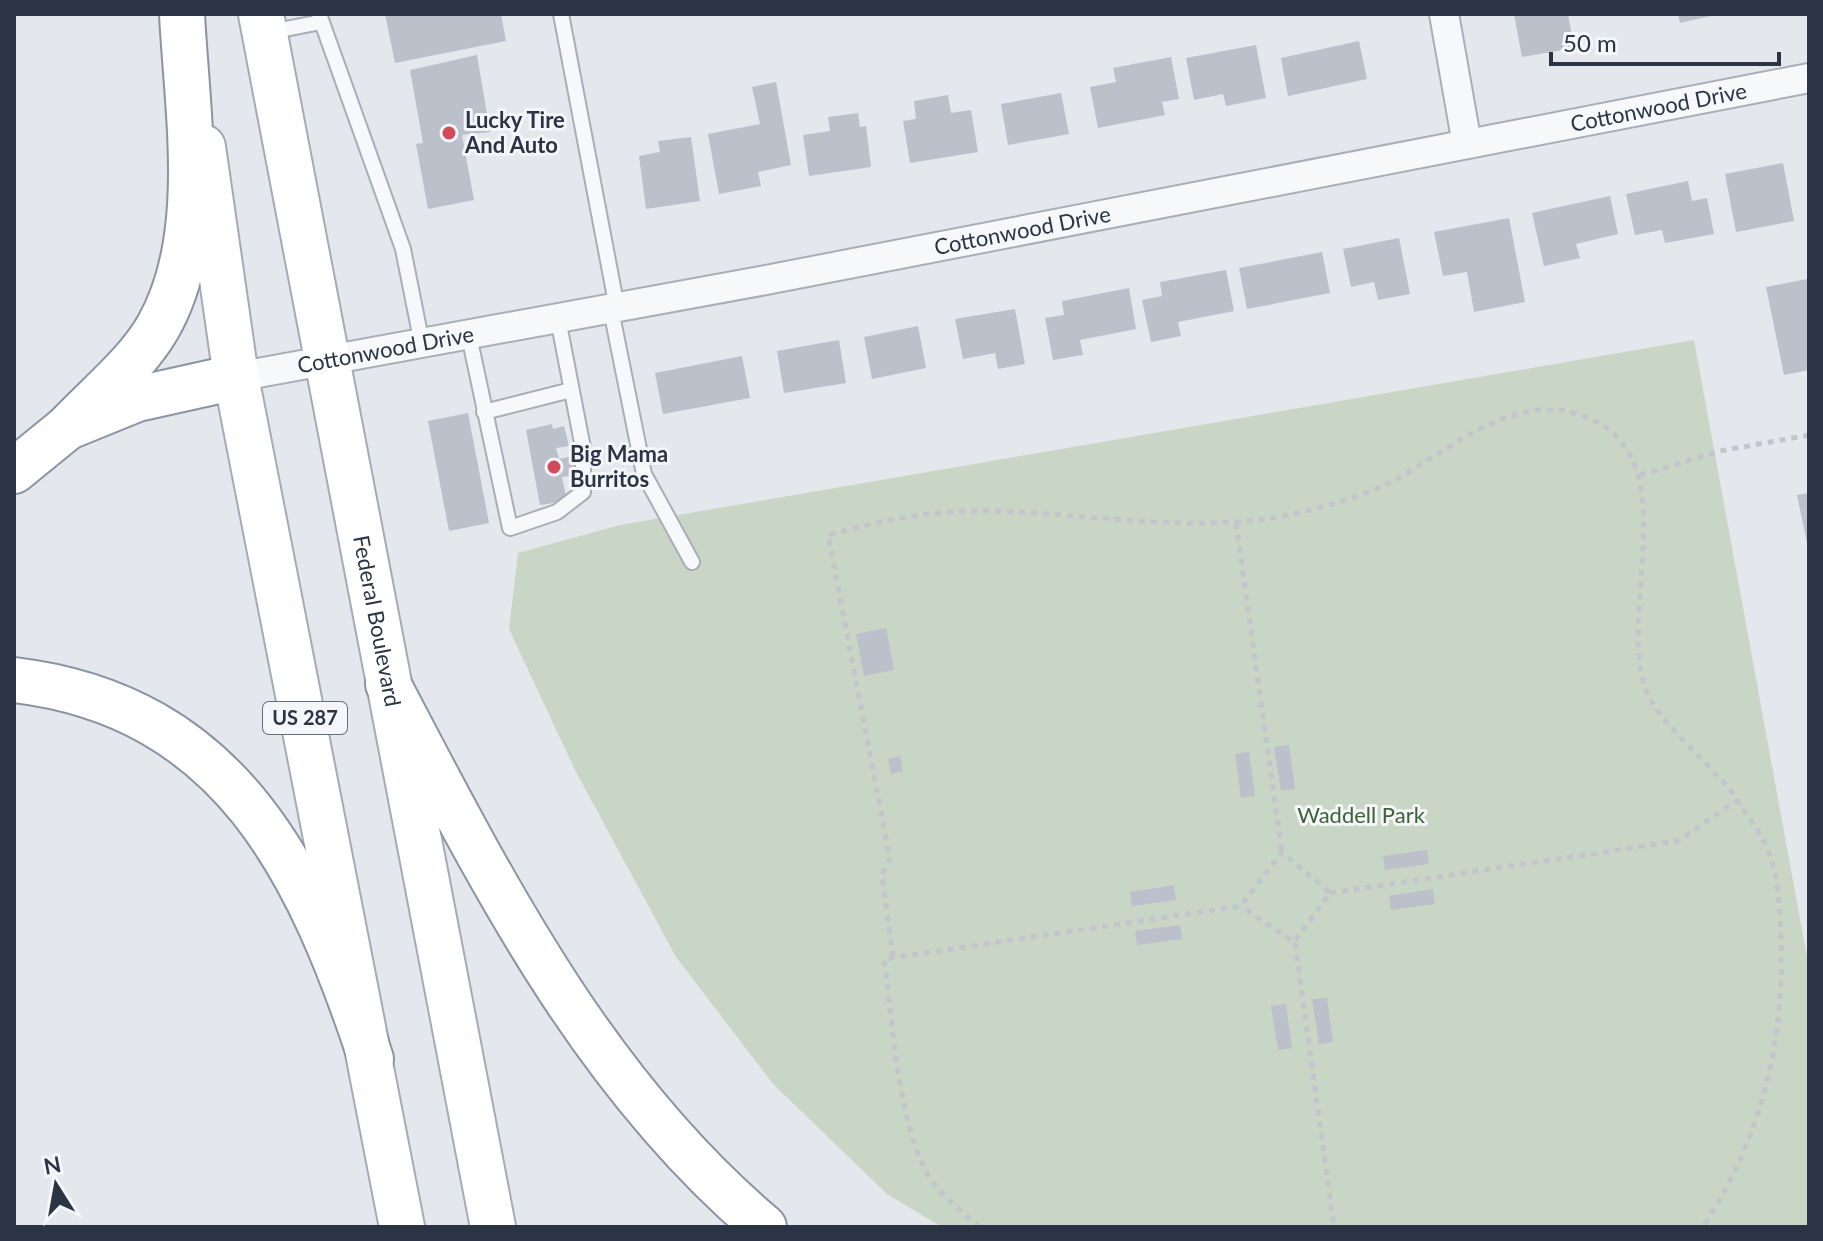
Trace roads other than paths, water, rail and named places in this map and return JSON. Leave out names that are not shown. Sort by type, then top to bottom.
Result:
[{"type":"main road","name":"US 287","points":[[183,14],[236,377],[402,1227]]},
{"type":"main road","points":[[14,471],[68,427],[157,329],[184,265],[190,194],[183,14]]},
{"type":"main road","name":"Federal Boulevard","points":[[263,24],[325,362],[493,1227]]},
{"type":"main road","points":[[68,427],[137,399],[236,377]]},
{"type":"main road","points":[[14,680],[58,685],[111,703],[163,731],[228,779],[272,837],[311,904],[349,995],[371,1059]]},
{"type":"main road","points":[[388,684],[518,929],[560,995],[654,1115],[718,1185],[764,1227]]},
{"type":"street","points":[[1444,14],[1467,144]]},
{"type":"street","name":"Cottonwood Drive","points":[[236,377],[614,309],[1809,78]]},
{"type":"lane","points":[[561,14],[644,474],[692,562]]},
{"type":"lane","points":[[263,24],[320,18],[403,249],[422,344]]},
{"type":"lane","points":[[469,336],[510,528],[557,512],[583,492],[583,448],[558,319]]},
{"type":"lane","points":[[484,412],[571,390]]},
{"type":"place","name":"Lucky Tire And Auto","points":[[449,133]]},
{"type":"place","name":"Big Mama Burritos","points":[[554,467]]},
{"type":"park label","name":"Waddell Park","points":[[1361,815]]}]
